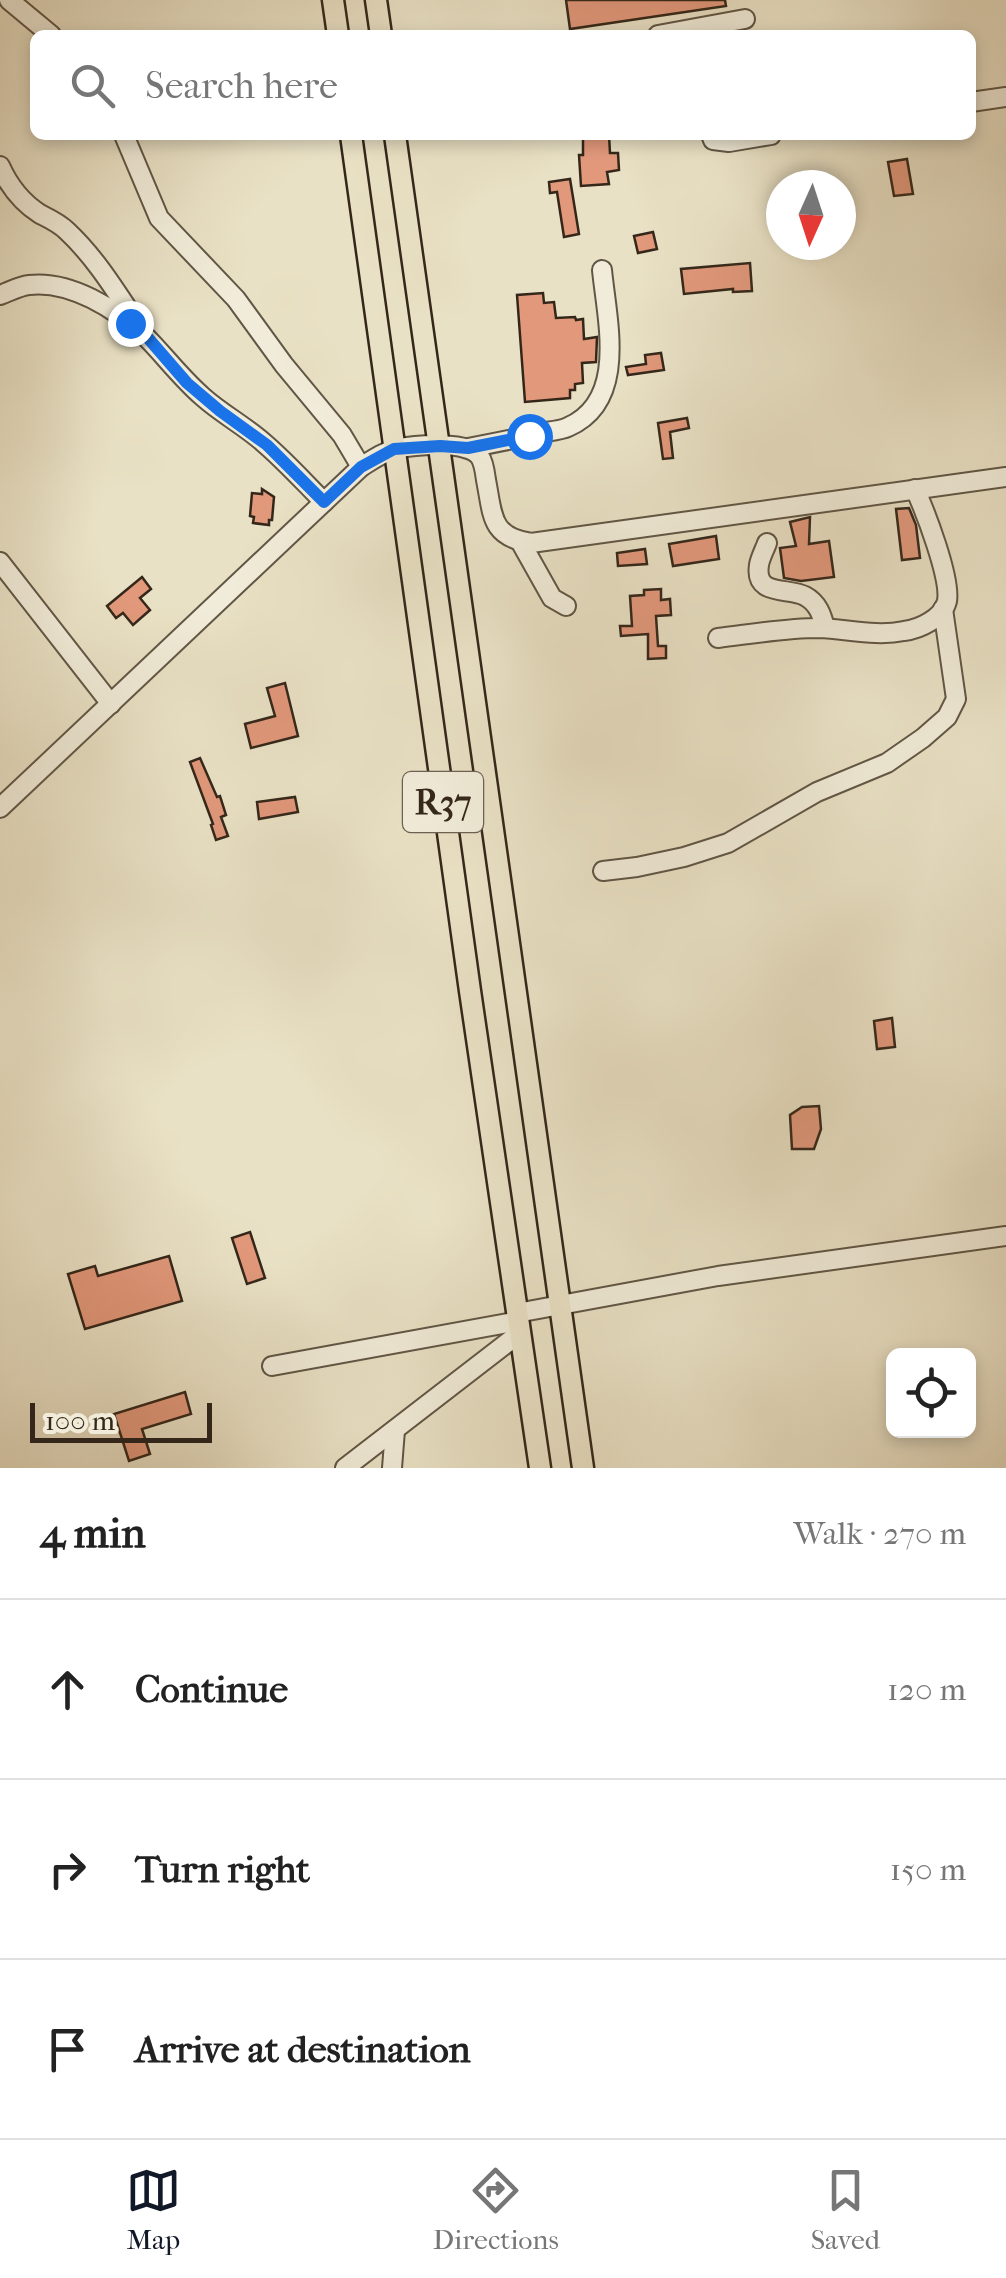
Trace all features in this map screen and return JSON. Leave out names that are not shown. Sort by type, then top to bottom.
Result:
[{"type":"main road","points":[[333,0],[337,30]]},
{"type":"main road","points":[[376,0],[380,30]]},
{"type":"main road","name":"R37","points":[[352,140],[540,1468]]},
{"type":"main road","name":"R37","points":[[396,140],[583,1468]]},
{"type":"street","points":[[8,0],[45,30]]},
{"type":"street","points":[[685,30],[745,19]]},
{"type":"street","points":[[976,101],[1006,96]]},
{"type":"street","points":[[126,140],[159,218],[236,299],[342,435],[361,467]]},
{"type":"street","points":[[713,140],[740,140]]},
{"type":"street","points":[[0,166],[21,200],[64,228],[79,243],[148,338],[187,383],[267,445],[324,502]]},
{"type":"street","points":[[0,808],[361,467],[394,449],[468,448],[568,427],[586,415],[600,399],[608,377],[610,347],[602,270]]},
{"type":"street","points":[[0,295],[28,285],[60,288],[84,295],[148,338]]},
{"type":"street","points":[[468,448],[483,462],[494,524],[508,536],[532,542],[1006,476]]},
{"type":"street","points":[[603,871],[684,857],[728,843],[817,792],[887,763],[947,716],[956,699],[944,609],[947,600],[942,568],[915,489]]},
{"type":"street","points":[[520,541],[552,598],[566,606]]},
{"type":"street","points":[[767,543],[758,566],[760,580],[768,588],[803,594],[816,604],[825,628]]},
{"type":"street","points":[[0,562],[112,704]]},
{"type":"street","points":[[718,638],[795,628],[876,634],[904,632],[920,627],[944,609]]},
{"type":"street","points":[[272,1366],[519,1322],[559,1306],[718,1276],[1006,1236]]},
{"type":"street","points":[[345,1468],[395,1430],[519,1322]]},
{"type":"street","points":[[392,1468],[395,1430]]},
{"type":"building","points":[[566,0],[725,0],[726,6],[570,29]]},
{"type":"building","points":[[583,140],[609,140],[610,153],[618,153],[619,170],[607,172],[609,184],[581,186],[579,155],[583,155]]},
{"type":"building","points":[[907,159],[913,194],[894,196],[888,162]]},
{"type":"building","points":[[570,179],[579,234],[564,237],[557,192],[550,193],[549,182]]},
{"type":"building","points":[[653,232],[657,249],[638,253],[634,236]]},
{"type":"building","points":[[750,263],[752,291],[684,294],[681,269]]},
{"type":"building","points":[[543,293],[544,303],[554,302],[556,318],[583,319],[584,339],[597,337],[596,362],[582,363],[583,383],[575,384],[570,398],[525,402],[517,295]]},
{"type":"building","points":[[661,353],[664,370],[628,375],[626,367],[646,364],[645,355]]},
{"type":"building","points":[[687,418],[689,428],[670,432],[673,458],[663,459],[658,423]]},
{"type":"building","points":[[262,489],[274,497],[269,525],[253,523],[254,517],[250,516],[252,493],[262,494]]},
{"type":"building","points":[[909,508],[916,525],[920,558],[902,560],[896,509]]},
{"type":"building","points":[[810,517],[809,544],[829,541],[834,577],[801,581],[784,578],[780,548],[796,546],[790,522]]},
{"type":"building","points":[[716,536],[719,559],[673,566],[669,544]]},
{"type":"building","points":[[645,549],[647,564],[618,566],[617,553]]},
{"type":"building","points":[[142,577],[151,589],[140,598],[150,610],[133,625],[123,613],[116,618],[107,606]]},
{"type":"building","points":[[661,589],[661,600],[670,599],[671,615],[656,616],[658,646],[666,646],[666,658],[648,659],[648,634],[621,636],[620,626],[632,626],[630,596]]},
{"type":"building","points":[[285,683],[298,736],[251,748],[245,724],[275,716],[267,688]]},
{"type":"building","points":[[200,758],[226,815],[221,817],[228,836],[216,840],[190,762]]},
{"type":"building","points":[[295,797],[298,812],[259,819],[257,802]]},
{"type":"building","points":[[892,1018],[895,1047],[877,1049],[874,1021]]},
{"type":"building","points":[[819,1106],[821,1129],[814,1149],[792,1149],[790,1115],[802,1107]]},
{"type":"building","points":[[250,1232],[265,1278],[247,1284],[232,1238]]},
{"type":"building","points":[[169,1256],[182,1301],[85,1329],[68,1274],[95,1266],[98,1276]]},
{"type":"building","points":[[185,1392],[191,1414],[142,1429],[150,1454],[129,1461],[114,1414]]},
{"type":"route","points":[[130,323],[187,383],[267,445],[324,502],[361,467],[394,449],[468,448],[529,436]]}]
